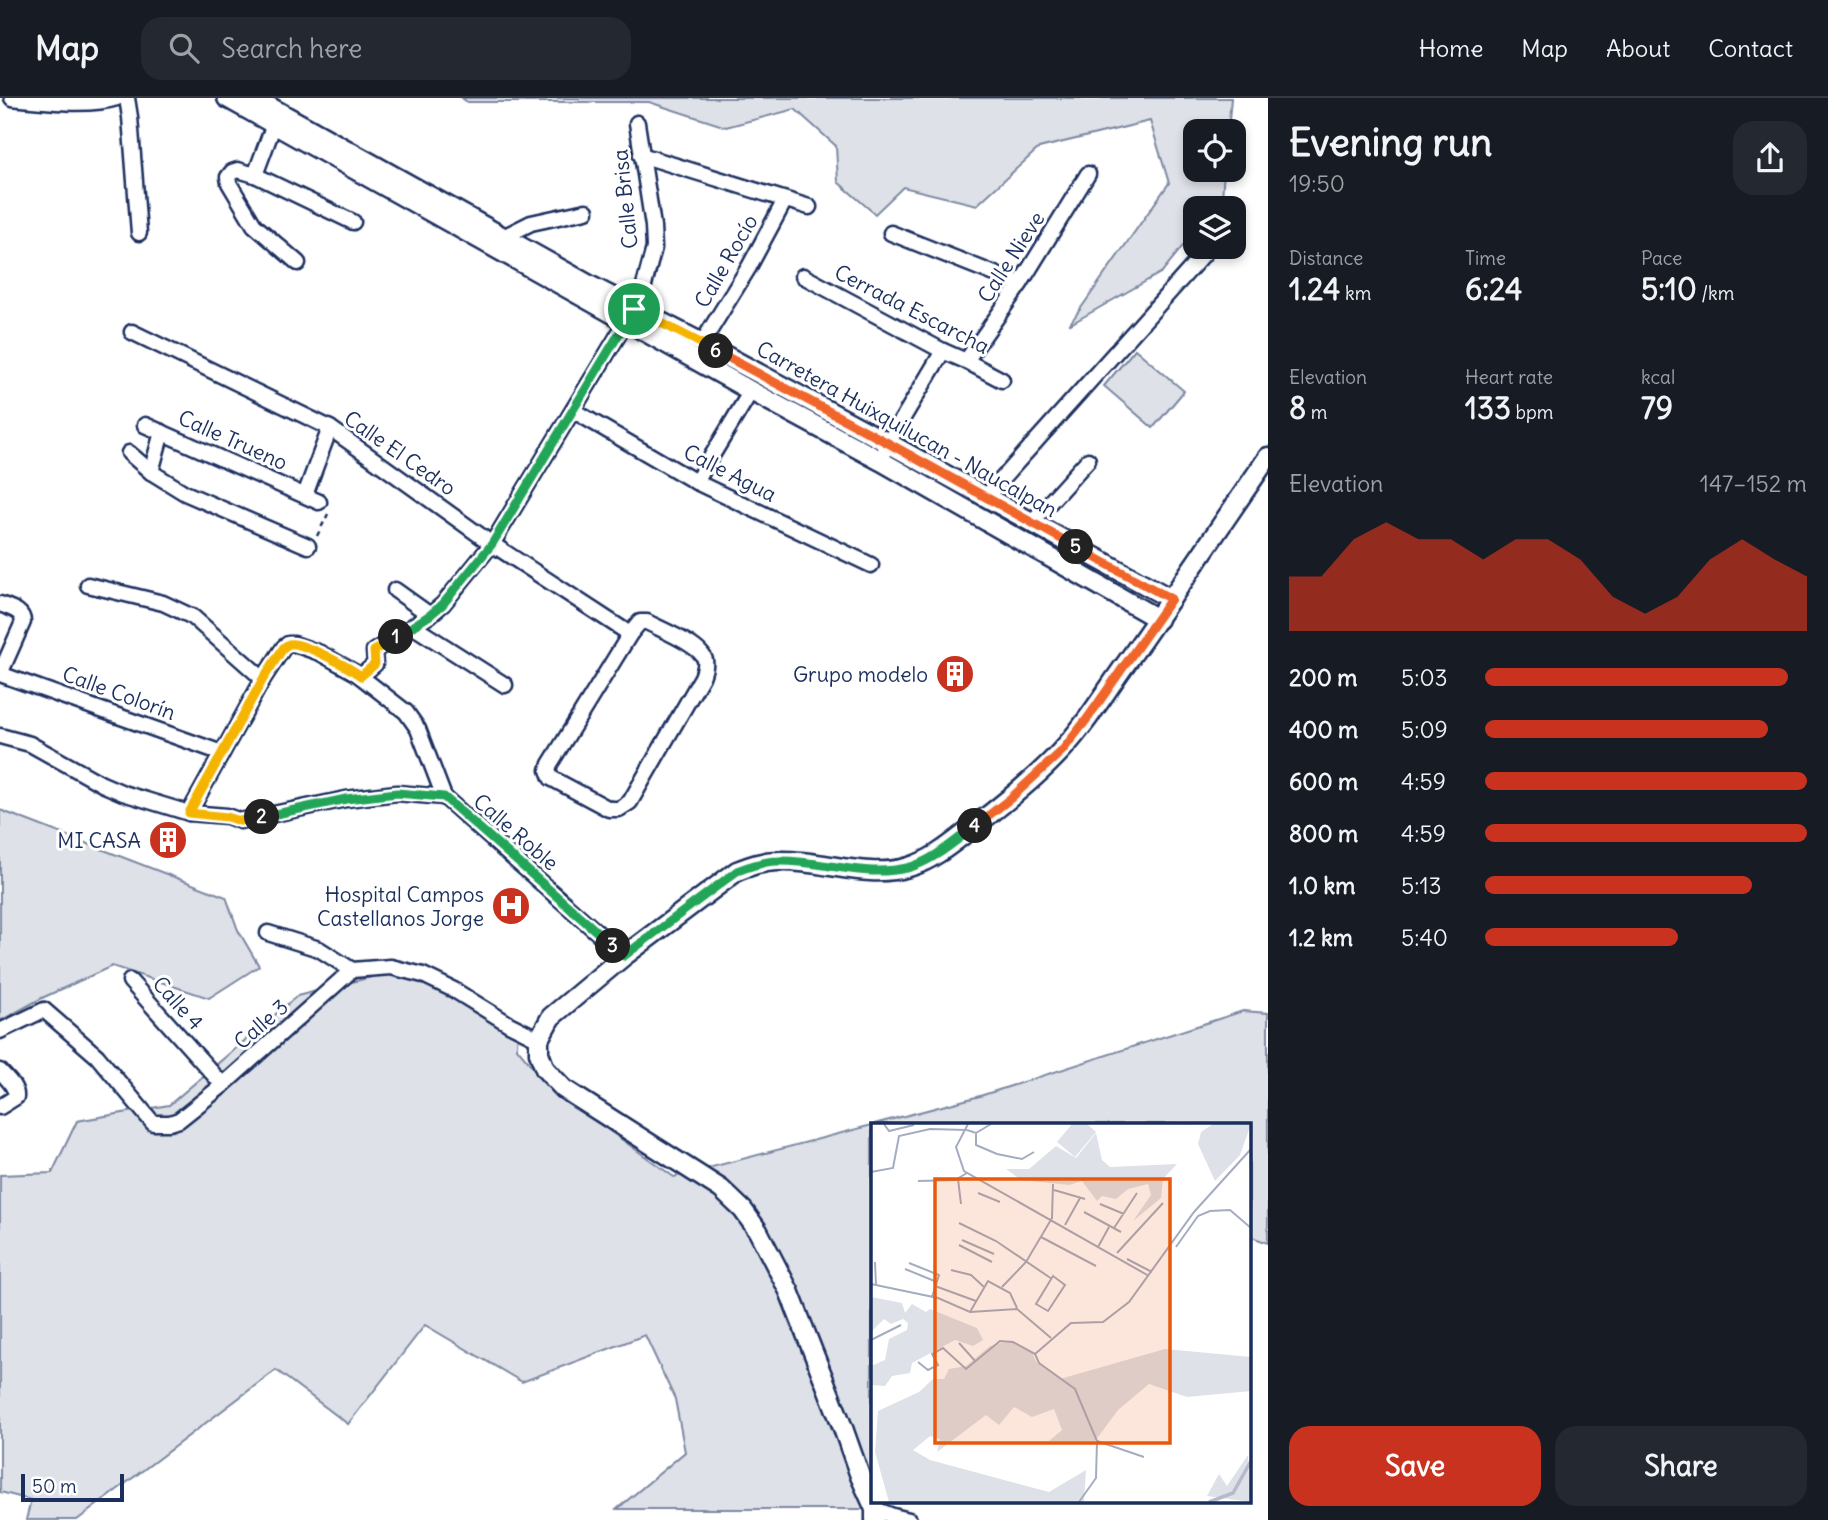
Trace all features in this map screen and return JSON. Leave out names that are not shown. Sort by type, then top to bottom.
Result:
[{"type":"main road","name":"Carretera Huixquilucan - Naucalpan","points":[[227,98],[631,315],[702,343],[1171,599]]},
{"type":"main road","name":"Carretera Huixquilucan - Naucalpan","points":[[254,98],[503,237],[751,391],[881,461],[1158,619]]},
{"type":"main road","points":[[875,1514],[789,1291],[758,1231],[743,1210],[721,1189],[564,1089],[545,1069],[539,1039],[551,1017],[624,956],[737,871],[777,861],[859,871],[909,868],[929,859],[1011,798],[1062,751],[1095,708],[1268,457]]},
{"type":"street","points":[[12,98],[57,102],[108,101],[117,98]]},
{"type":"street","points":[[127,98],[139,233]]},
{"type":"street","name":"Calle Brisa","points":[[361,676],[375,664],[374,651],[443,604],[492,544],[631,315],[643,289],[654,248],[637,123]]},
{"type":"street","points":[[255,174],[274,124]]},
{"type":"street","points":[[641,156],[809,207]]},
{"type":"street","points":[[298,263],[254,225],[229,183],[228,177],[232,172],[238,170],[255,174],[353,222]]},
{"type":"street","name":"Calle Nieve","points":[[966,361],[1020,284],[1088,174]]},
{"type":"street","name":"Calle Rocío","points":[[702,343],[749,267],[785,200]]},
{"type":"street","points":[[503,237],[531,223],[586,211]]},
{"type":"street","points":[[891,233],[1020,284]]},
{"type":"street","points":[[985,498],[1199,259]]},
{"type":"street","name":"Cerrada Escarcha","points":[[803,276],[1002,380]]},
{"type":"street","name":"Calle El Cedro","points":[[132,332],[330,428],[492,544],[630,634]]},
{"type":"street","points":[[881,461],[888,443],[943,351]]},
{"type":"street","points":[[696,482],[751,391]]},
{"type":"street","name":"Calle Agua","points":[[574,411],[696,482],[871,565]]},
{"type":"street","name":"Calle Trueno","points":[[145,425],[319,502]]},
{"type":"street","name":"Calle Trueno","points":[[305,495],[330,428]]},
{"type":"street","points":[[151,472],[162,432]]},
{"type":"street","points":[[129,453],[151,472],[185,493],[308,546]]},
{"type":"street","points":[[1031,523],[1088,460]]},
{"type":"street","points":[[88,585],[163,603],[193,617],[263,679]]},
{"type":"street","points":[[395,590],[430,615]]},
{"type":"street","points":[[0,604],[19,612],[23,617],[23,622],[5,650],[0,674]]},
{"type":"street","points":[[640,622],[647,622],[689,644],[705,659],[705,668],[630,802],[619,809],[609,809],[551,778],[548,770],[630,634],[640,622]]},
{"type":"street","points":[[414,626],[505,685]]},
{"type":"street","points":[[189,813],[263,679],[288,644],[320,653],[361,676],[406,712],[418,729],[444,797]]},
{"type":"street","name":"Calle Colorín","points":[[0,674],[222,752]]},
{"type":"street","name":"Calle Roble","points":[[0,736],[30,744],[102,784],[124,793],[189,813],[240,821],[346,799],[397,793],[444,797],[624,956]]},
{"type":"street","points":[[268,933],[319,949],[352,970],[391,967],[423,975],[539,1039]]},
{"type":"street","name":"Calle 3","points":[[0,1031],[44,1010],[97,1056],[153,1123],[170,1123],[179,1120],[223,1085],[352,970]]},
{"type":"street","name":"Calle 4","points":[[130,981],[223,1085]]},
{"type":"street","points":[[0,1071],[17,1094],[0,1107]]},
{"type":"street","points":[[875,1514],[909,1520]]},
{"type":"path","points":[[308,546],[314,544],[330,510],[319,502]]},
{"type":"shaded area","points":[[462,98],[1231,98],[1229,119],[1183,119],[1183,182],[1223,182],[1222,196],[1183,196],[1183,246],[1162,272],[1069,325],[1169,183],[1150,121],[1039,148],[977,205],[903,187],[875,214],[838,182],[836,146],[795,109],[726,127],[649,102],[467,102]]},
{"type":"shaded area","points":[[1135,349],[1184,391],[1153,428],[1104,386]]},
{"type":"shaded area","points":[[0,810],[226,897],[238,930],[259,966],[209,998],[112,966],[42,998],[0,1021]]},
{"type":"shaded area","points":[[399,970],[518,1023],[517,1048],[550,1088],[674,1177],[871,1125],[871,1498],[863,1509],[617,1509],[685,1452],[675,1399],[645,1335],[522,1382],[425,1325],[348,1424],[276,1370],[77,1520],[26,1520],[31,1500],[0,1492],[0,1175],[52,1173],[77,1121],[169,1105],[297,996]]},
{"type":"shaded area","points":[[1243,1011],[1268,1013],[1268,1243],[1251,1237],[1251,1123],[878,1123],[980,1096]]},
{"type":"place","name":"Grupo modelo","points":[[955,674]]},
{"type":"place","name":"MI CASA","points":[[168,840]]},
{"type":"place","name":"Hospital Campos Castellanos Jorge","points":[[511,906]]},
{"type":"route","points":[[634,309],[888,443],[1171,599],[1062,751],[1011,798],[929,859],[909,868],[889,871],[859,871],[799,862],[757,864],[737,871],[624,956],[444,797],[397,793],[346,799],[240,821],[189,813],[263,679],[284,647],[294,644],[320,653],[361,676],[375,664],[374,651],[443,604],[492,544],[634,309]]}]
